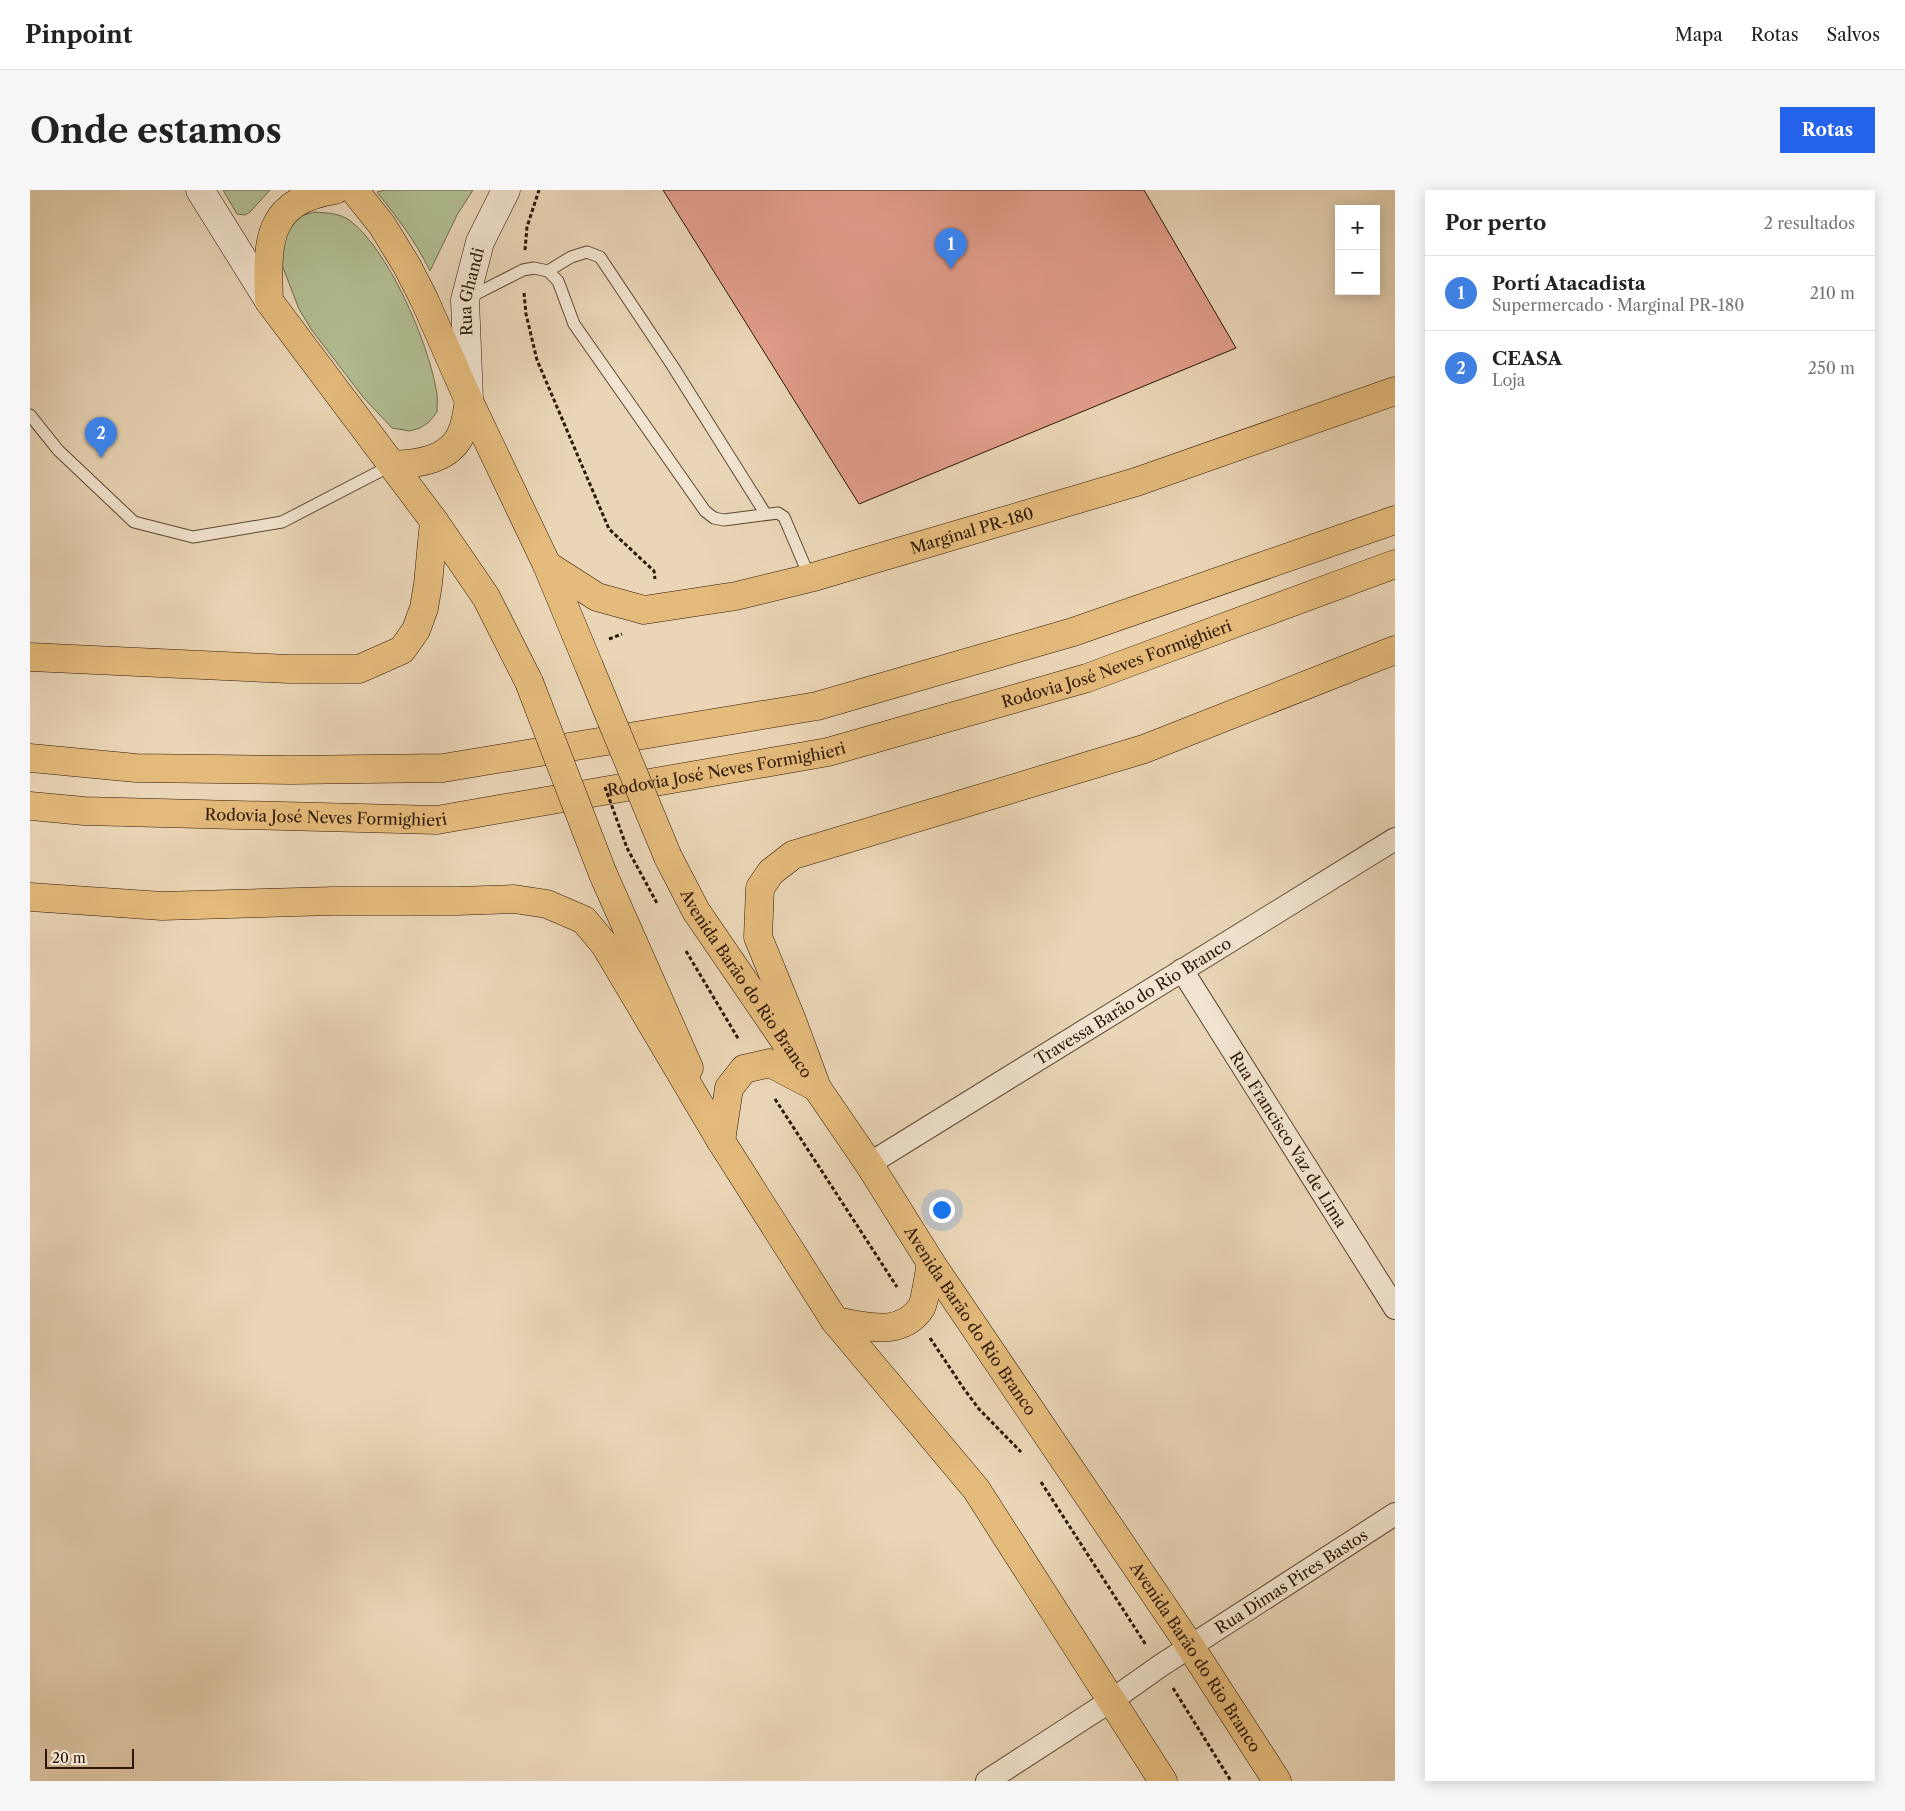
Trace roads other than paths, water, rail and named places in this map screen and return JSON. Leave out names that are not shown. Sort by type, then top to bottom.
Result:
[{"type":"main road","points":[[335,190],[315,193],[285,211],[272,234],[268,256],[269,301],[434,521],[486,597],[529,682],[603,874],[721,1141]]},
{"type":"main road","name":"Avenida Barão do Rio Branco","points":[[354,190],[382,225],[408,266],[469,402],[547,565],[668,857],[696,911],[869,1164],[931,1263],[1190,1646],[1277,1781]]},
{"type":"main road","name":"Marginal PR-180","points":[[547,565],[597,597],[644,610],[736,596],[810,578],[1136,482],[1395,391]]},
{"type":"main road","points":[[392,465],[412,464],[430,460],[450,449],[462,433],[469,402]]},
{"type":"main road","points":[[30,758],[136,768],[291,770],[443,768],[817,706],[1074,632],[1395,520]]},
{"type":"main road","points":[[30,657],[289,669],[358,669],[402,650],[416,630],[424,608],[428,584],[434,521]]},
{"type":"main road","name":"Rodovia José Neves Formighieri","points":[[30,806],[84,811],[437,820],[808,756],[828,752],[1087,678],[1395,564]]},
{"type":"main road","points":[[817,1088],[758,936],[760,888],[770,872],[793,855],[1144,750],[1395,650]]},
{"type":"main road","points":[[30,897],[162,906],[333,901],[514,899],[547,904],[584,920],[605,945],[721,1141],[835,1321],[976,1489],[1163,1781]]},
{"type":"main road","points":[[721,1141],[729,1088],[744,1069],[770,1064],[817,1088]]},
{"type":"main road","points":[[835,1321],[882,1329],[904,1324],[921,1308],[931,1263]]},
{"type":"street","points":[[200,190],[269,301]]},
{"type":"street","name":"Rua Ghandi","points":[[469,402],[465,300],[480,242],[506,190]]},
{"type":"street","name":"Travessa Barão do Rio Branco","points":[[869,1164],[1395,839]]},
{"type":"street","name":"Rua Francisco Vaz de Lima","points":[[1182,970],[1395,1308]]},
{"type":"street","name":"Rua Dimas Pires Bastos","points":[[987,1781],[1112,1700],[1190,1646],[1395,1514]]},
{"type":"lane","points":[[548,271],[571,257],[586,252],[600,257],[667,357],[765,513]]},
{"type":"lane","points":[[465,300],[523,270],[534,268],[548,271],[558,281],[574,324],[705,511],[714,518],[724,520],[765,513],[778,513],[784,517],[810,578]]},
{"type":"lane","points":[[30,415],[58,450],[134,522],[193,537],[282,522],[392,465]]},
{"type":"place","name":"Portí Atacadista","points":[[951,269]]},
{"type":"place","name":"CEASA","points":[[101,458]]}]
